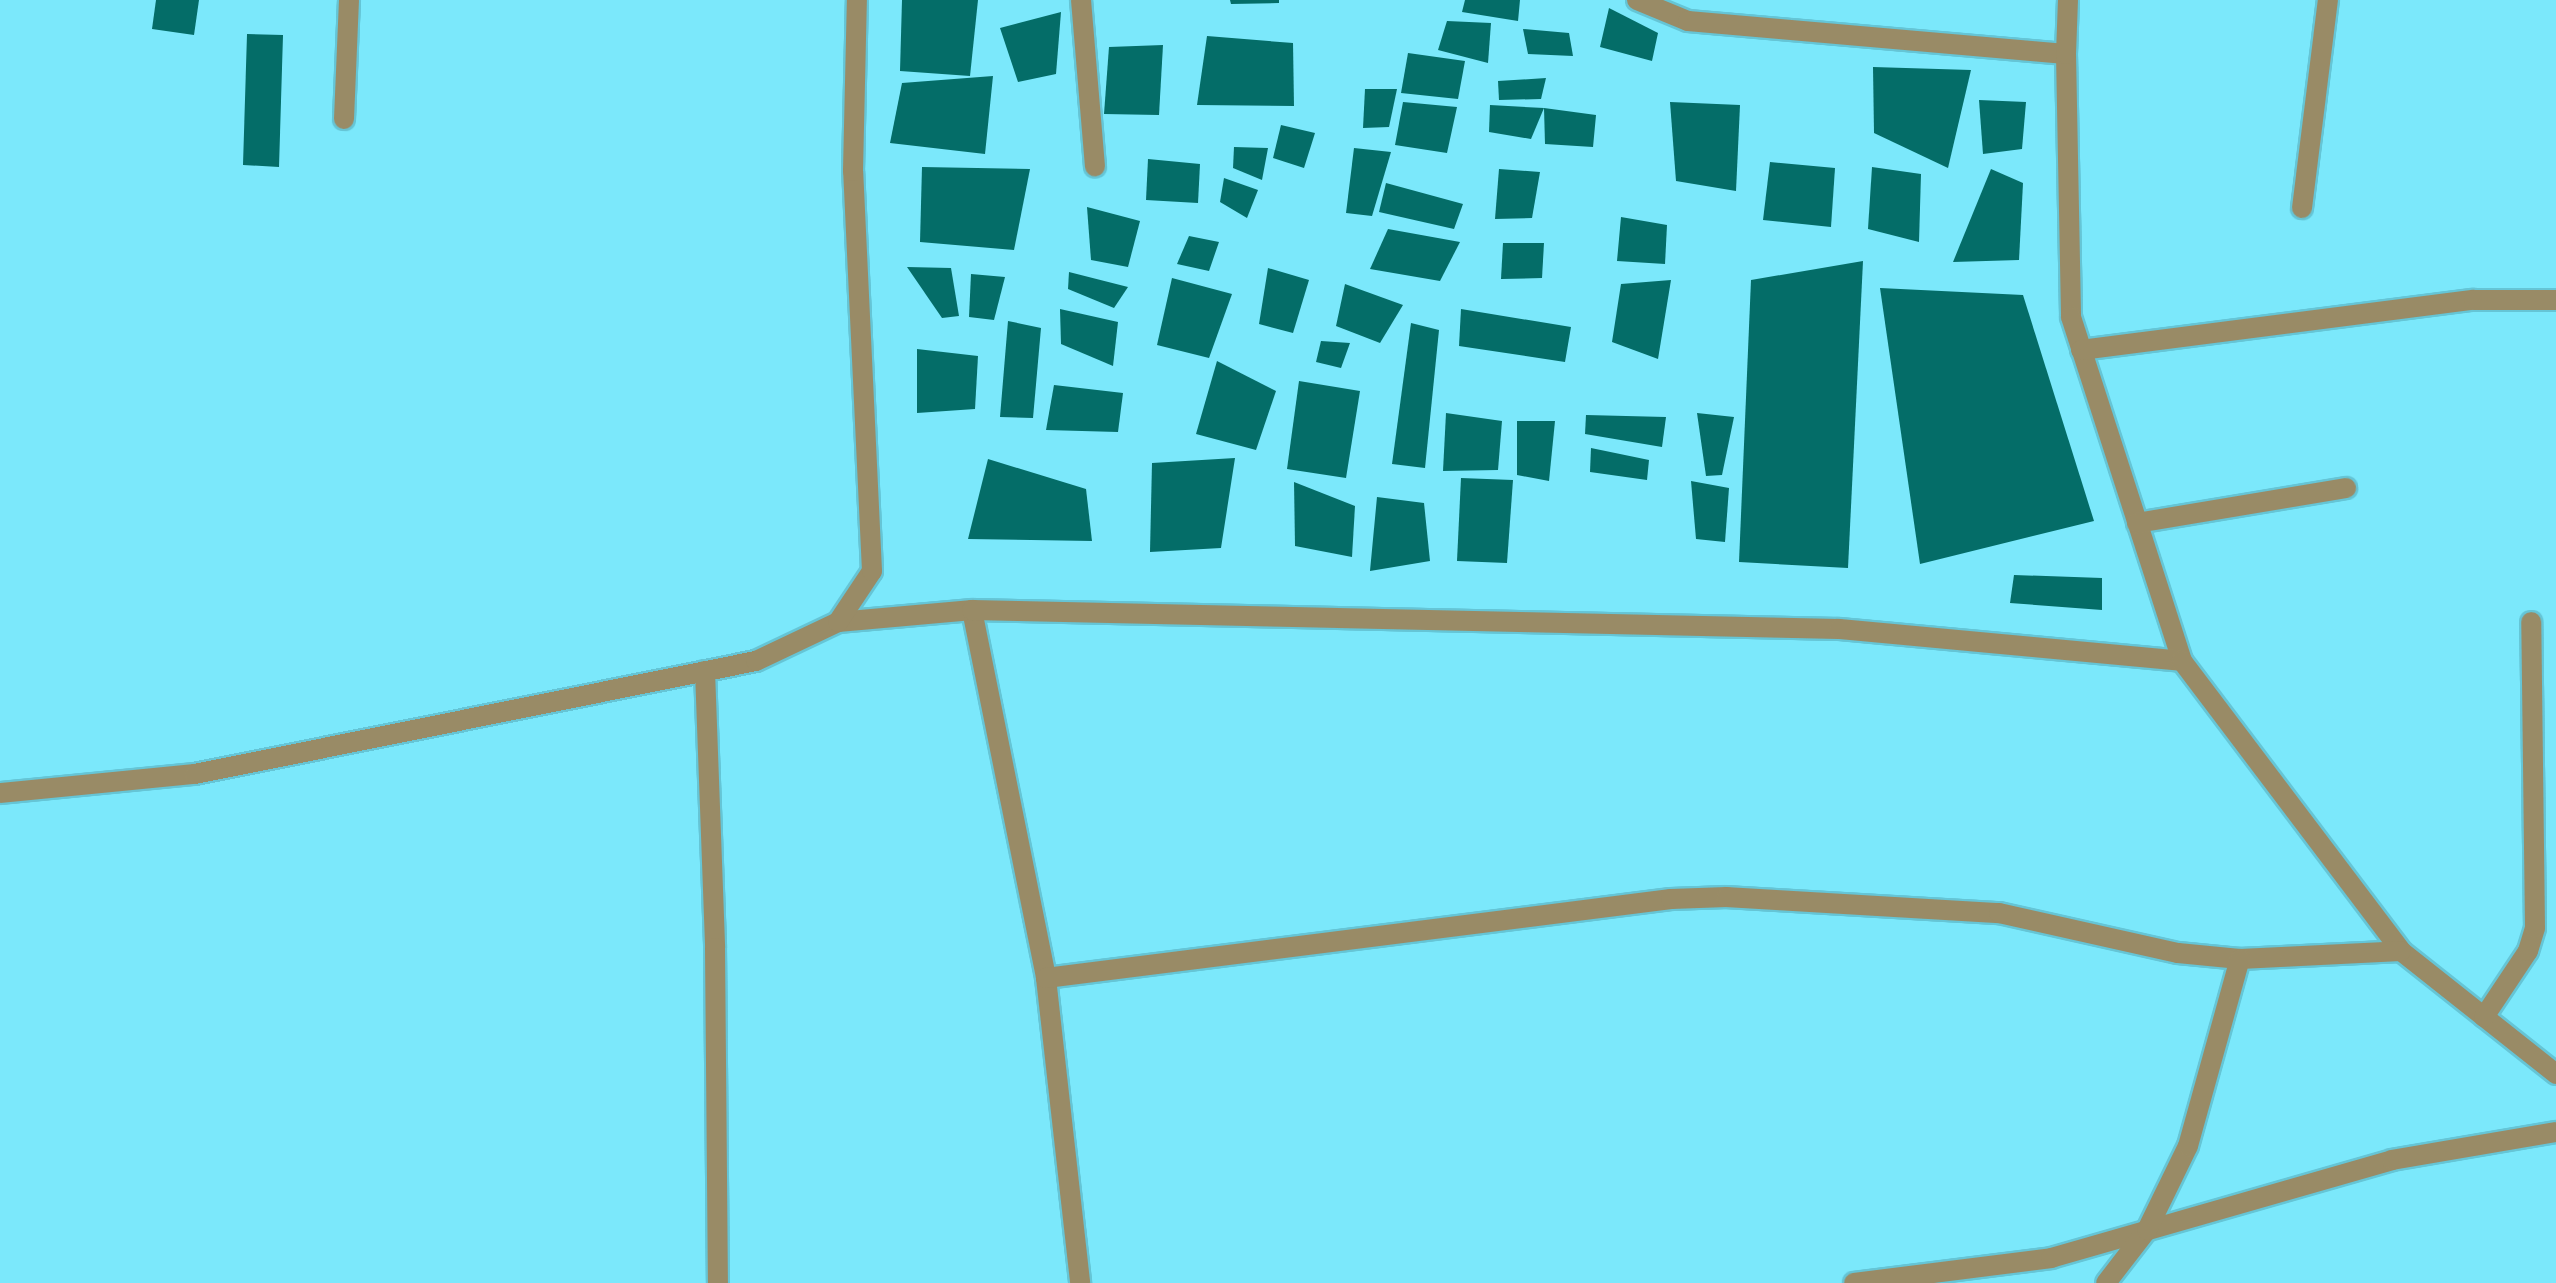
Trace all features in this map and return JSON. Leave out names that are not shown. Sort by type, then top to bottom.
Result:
[{"type":"street","points":[[344,119],[349,0]]},
{"type":"street","points":[[838,622],[872,571],[853,171],[857,0]]},
{"type":"street","points":[[1081,0],[1095,166]]},
{"type":"street","points":[[1637,0],[1688,21],[2066,54]]},
{"type":"street","points":[[2068,0],[2066,54],[2071,317],[2182,661],[2401,951],[2556,1074]]},
{"type":"street","points":[[2302,208],[2328,0]]},
{"type":"street","points":[[2081,350],[2474,300],[2556,300]]},
{"type":"street","points":[[2137,523],[2346,488]]},
{"type":"street","points":[[972,610],[1046,978],[1080,1283]]},
{"type":"street","points":[[0,793],[195,774],[756,661],[838,622],[972,610],[1839,629],[2182,661]]},
{"type":"street","points":[[2484,1017],[2528,951],[2535,928],[2531,622]]},
{"type":"street","points":[[705,671],[715,948],[718,1283]]},
{"type":"street","points":[[1046,978],[1671,899],[1727,897],[1999,913],[2178,953],[2240,959],[2401,951]]},
{"type":"street","points":[[2106,1283],[2147,1230],[2188,1146],[2240,959]]},
{"type":"street","points":[[1854,1283],[2051,1258],[2392,1160],[2556,1132]]},
{"type":"building","points":[[156,0],[199,0],[194,35],[152,29]]},
{"type":"building","points":[[902,0],[978,0],[970,76],[900,71]]},
{"type":"building","points":[[1230,0],[1279,0],[1279,3],[1231,4]]},
{"type":"building","points":[[1465,0],[1520,0],[1518,21],[1462,12]]},
{"type":"building","points":[[1609,8],[1658,33],[1652,61],[1600,47]]},
{"type":"building","points":[[1061,12],[1056,74],[1018,82],[1000,28]]},
{"type":"building","points":[[1447,21],[1491,23],[1488,63],[1438,50]]},
{"type":"building","points":[[1523,29],[1569,33],[1573,56],[1528,54]]},
{"type":"building","points":[[247,34],[283,35],[279,167],[243,165]]},
{"type":"building","points":[[1207,36],[1293,43],[1294,106],[1197,105]]},
{"type":"building","points":[[1163,45],[1159,115],[1104,114],[1109,47]]},
{"type":"building","points":[[1408,53],[1465,61],[1458,99],[1401,93]]},
{"type":"building","points":[[1873,67],[1971,70],[1948,168],[1874,133]]},
{"type":"building","points":[[993,76],[985,154],[890,143],[902,83]]},
{"type":"building","points":[[1546,78],[1541,99],[1499,100],[1498,81]]},
{"type":"building","points":[[1365,89],[1397,89],[1389,127],[1363,128]]},
{"type":"building","points":[[1979,100],[2026,102],[2022,149],[1983,154]]},
{"type":"building","points":[[1403,102],[1457,107],[1447,153],[1395,145]]},
{"type":"building","points":[[1670,102],[1740,105],[1736,191],[1676,181]]},
{"type":"building","points":[[1490,105],[1544,108],[1531,139],[1489,132]]},
{"type":"building","points":[[1544,108],[1596,115],[1593,147],[1545,144]]},
{"type":"building","points":[[1281,125],[1315,133],[1304,168],[1273,158]]},
{"type":"building","points":[[1234,147],[1268,148],[1262,180],[1233,168]]},
{"type":"building","points":[[1354,148],[1391,152],[1372,216],[1346,213]]},
{"type":"building","points":[[1148,159],[1200,164],[1198,203],[1146,200]]},
{"type":"building","points":[[1770,162],[1835,168],[1831,227],[1763,220]]},
{"type":"building","points":[[922,167],[1030,169],[1014,250],[920,242]]},
{"type":"building","points":[[1872,167],[1921,174],[1919,242],[1868,229]]},
{"type":"building","points":[[1499,169],[1540,172],[1532,218],[1495,219]]},
{"type":"building","points":[[1991,169],[2023,183],[2019,260],[1953,262]]},
{"type":"building","points":[[1224,178],[1258,190],[1247,218],[1220,202]]},
{"type":"building","points":[[1386,183],[1463,204],[1454,229],[1379,212]]},
{"type":"building","points":[[1087,207],[1140,221],[1128,267],[1091,260]]},
{"type":"building","points":[[1621,217],[1667,225],[1665,264],[1617,261]]},
{"type":"building","points":[[1388,229],[1460,242],[1440,281],[1370,269]]},
{"type":"building","points":[[1189,236],[1219,242],[1209,271],[1177,264]]},
{"type":"building","points":[[1503,243],[1544,243],[1542,278],[1501,279]]},
{"type":"building","points":[[1863,261],[1848,568],[1739,562],[1751,280]]},
{"type":"building","points":[[907,267],[951,268],[959,316],[942,318]]},
{"type":"building","points":[[1268,268],[1309,280],[1293,333],[1259,324]]},
{"type":"building","points":[[1069,272],[1128,287],[1114,308],[1068,289]]},
{"type":"building","points":[[971,274],[1005,277],[994,320],[969,317]]},
{"type":"building","points":[[1172,278],[1232,294],[1209,358],[1157,345]]},
{"type":"building","points":[[1671,280],[1658,359],[1612,342],[1621,284]]},
{"type":"building","points":[[1345,284],[1403,305],[1380,343],[1336,326]]},
{"type":"building","points":[[1880,288],[2023,295],[2094,521],[1920,564]]},
{"type":"building","points":[[1060,309],[1118,322],[1113,366],[1061,344]]},
{"type":"building","points":[[1461,309],[1571,327],[1565,362],[1459,346]]},
{"type":"building","points":[[1008,321],[1041,328],[1033,418],[1000,417]]},
{"type":"building","points":[[1411,323],[1439,330],[1425,468],[1392,464]]},
{"type":"building","points":[[1321,341],[1350,343],[1341,368],[1316,362]]},
{"type":"building","points":[[917,349],[978,356],[975,409],[917,413]]},
{"type":"building","points":[[1217,361],[1276,391],[1256,450],[1196,434]]},
{"type":"building","points":[[1299,381],[1360,391],[1346,478],[1287,469]]},
{"type":"building","points":[[1054,385],[1123,393],[1118,432],[1046,430]]},
{"type":"building","points":[[1446,413],[1502,421],[1498,470],[1443,471]]},
{"type":"building","points":[[1697,413],[1734,417],[1722,475],[1706,476]]},
{"type":"building","points":[[1586,415],[1666,417],[1662,447],[1585,434]]},
{"type":"building","points":[[1517,421],[1555,421],[1549,481],[1517,475]]},
{"type":"building","points":[[1591,448],[1649,460],[1647,480],[1590,472]]},
{"type":"building","points":[[1235,458],[1221,548],[1150,552],[1152,463]]},
{"type":"building","points":[[988,459],[1086,489],[1092,541],[968,539]]},
{"type":"building","points":[[1461,478],[1513,480],[1507,563],[1457,561]]},
{"type":"building","points":[[1691,481],[1729,488],[1725,542],[1696,539]]},
{"type":"building","points":[[1294,482],[1355,506],[1352,557],[1295,546]]},
{"type":"building","points":[[1377,497],[1424,503],[1430,561],[1370,571]]},
{"type":"building","points":[[2014,575],[2102,578],[2102,610],[2010,603]]}]
